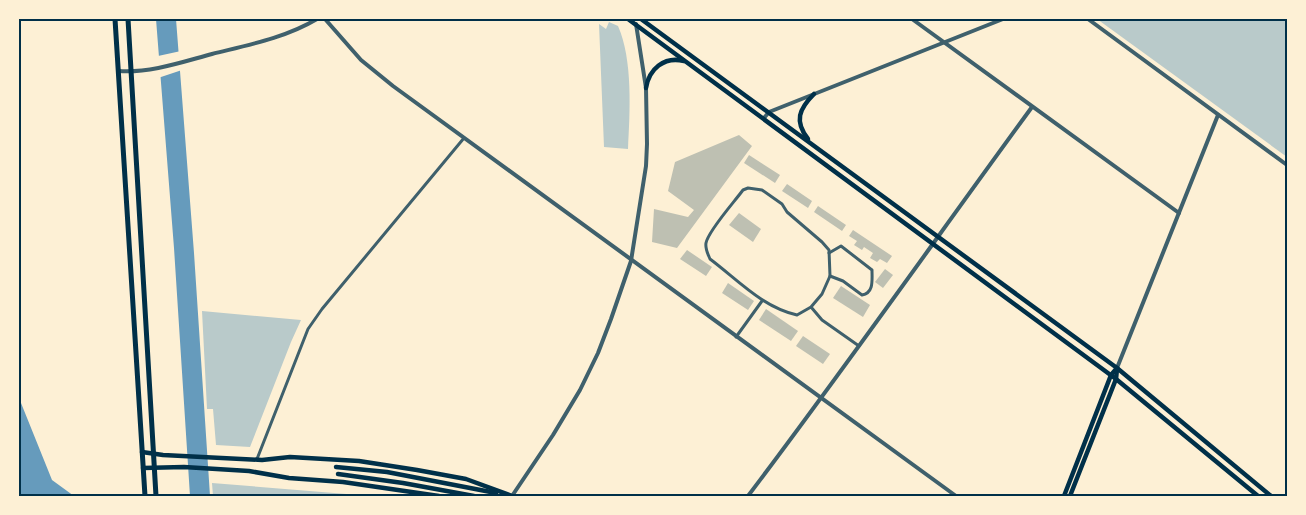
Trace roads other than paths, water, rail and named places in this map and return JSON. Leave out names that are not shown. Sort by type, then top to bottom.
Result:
[{"type":"main road","points":[[115,19],[145,496]]},
{"type":"main road","points":[[128,19],[156,467],[156,496]]},
{"type":"main road","points":[[628,19],[635,21],[688,63],[1114,377],[1258,496]]},
{"type":"main road","points":[[641,19],[1117,368],[1271,496]]},
{"type":"main road","points":[[646,88],[651,72],[661,64],[673,60],[688,63]]},
{"type":"main road","points":[[812,144],[801,128],[799,117],[804,104],[814,94]]},
{"type":"main road","points":[[1070,496],[1117,368]]},
{"type":"main road","points":[[1064,496],[1114,377]]},
{"type":"main road","points":[[142,452],[257,460],[290,457],[359,461],[466,479],[512,496]]},
{"type":"main road","points":[[143,468],[184,467],[249,470],[289,478],[343,482],[439,496]]},
{"type":"main road","points":[[336,467],[402,474],[512,496]]},
{"type":"main road","points":[[338,474],[474,496]]},
{"type":"street","points":[[118,71],[132,72],[157,68],[272,40],[317,19]]},
{"type":"street","points":[[325,19],[361,60],[392,86],[956,496]]},
{"type":"street","points":[[912,19],[1179,213]]},
{"type":"street","points":[[764,118],[768,112],[1003,19]]},
{"type":"street","points":[[1088,19],[1287,165]]},
{"type":"street","points":[[512,496],[553,435],[580,390],[608,328],[631,261],[646,166],[648,116],[646,88],[635,21]]},
{"type":"street","points":[[748,496],[821,399],[1032,107]]},
{"type":"street","points":[[1117,368],[1218,115]]},
{"type":"street","points":[[257,460],[308,329],[322,309],[464,138]]},
{"type":"street","points":[[748,188],[762,190],[782,204],[787,212],[822,242],[829,253],[830,276],[822,294],[811,307],[797,315],[762,301],[710,259],[706,251],[706,242],[722,217],[743,190],[748,188]]},
{"type":"street","points":[[829,253],[841,246],[872,270],[871,290],[867,294],[862,295],[843,281],[830,276]]},
{"type":"street","points":[[736,337],[762,301]]},
{"type":"street","points":[[811,307],[822,320],[859,346]]},
{"type":"water","points":[[156,19],[176,19],[210,496],[190,496],[174,248]]},
{"type":"water","points":[[19,398],[52,480],[74,496],[19,496]]}]
